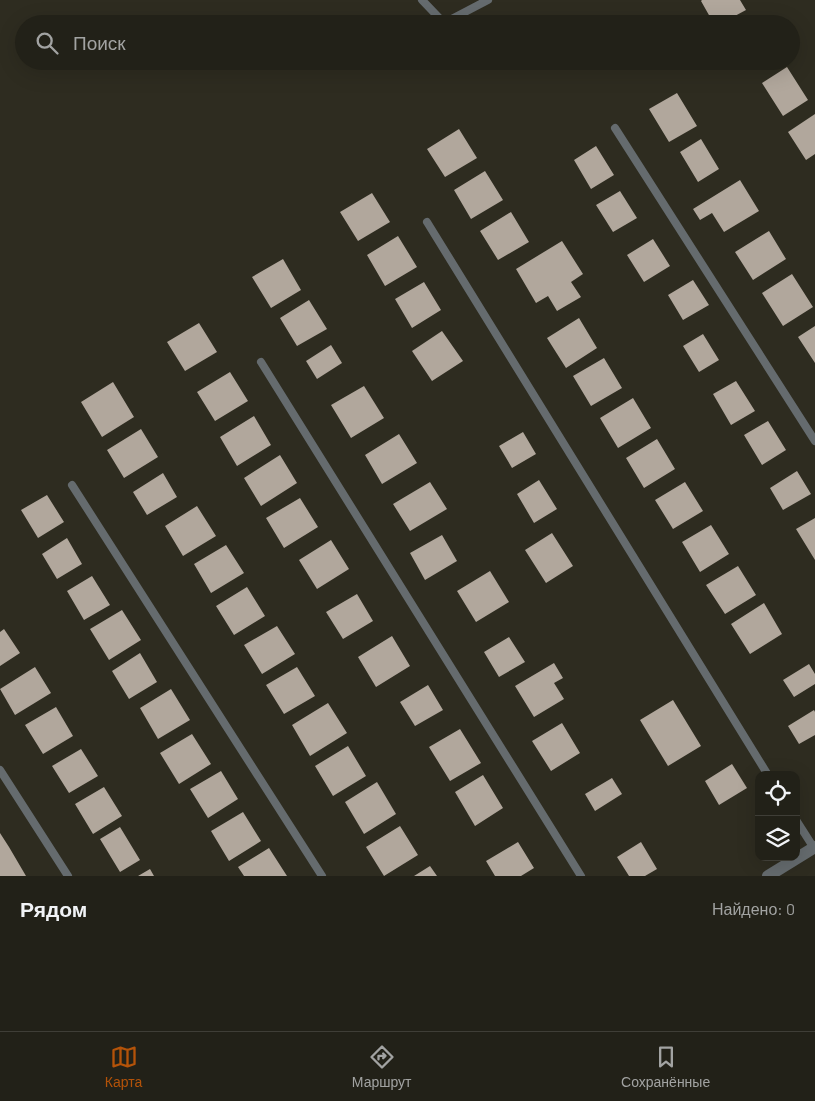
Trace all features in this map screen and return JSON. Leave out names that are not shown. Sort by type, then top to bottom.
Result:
[{"type":"street","points":[[768,876],[814,848]]},
{"type":"lane","points":[[422,0],[436,15]]},
{"type":"lane","points":[[459,15],[488,0]]},
{"type":"lane","points":[[615,128],[815,441]]},
{"type":"lane","points":[[427,222],[766,771]]},
{"type":"lane","points":[[261,362],[580,876]]},
{"type":"lane","points":[[72,485],[322,876]]},
{"type":"lane","points":[[0,770],[68,876]]},
{"type":"lane","points":[[800,826],[814,848]]},
{"type":"building","points":[[740,0],[746,10],[737,15],[709,15],[701,1]]},
{"type":"building","points":[[782,70],[789,70],[808,100],[783,116],[762,83]]},
{"type":"building","points":[[677,93],[697,126],[669,142],[649,109]]},
{"type":"building","points":[[815,114],[815,154],[806,160],[788,132]]},
{"type":"building","points":[[459,129],[477,158],[445,177],[427,149]]},
{"type":"building","points":[[701,139],[719,169],[698,182],[680,152]]},
{"type":"building","points":[[596,146],[614,175],[591,189],[574,160]]},
{"type":"building","points":[[485,171],[503,200],[471,219],[454,190]]},
{"type":"building","points":[[740,180],[759,211],[724,232],[712,213],[700,220],[693,209]]},
{"type":"building","points":[[620,191],[637,218],[613,232],[596,205]]},
{"type":"building","points":[[372,193],[390,222],[358,241],[340,212]]},
{"type":"building","points":[[511,212],[529,242],[498,260],[480,231]]},
{"type":"building","points":[[769,231],[786,259],[753,280],[735,252]]},
{"type":"building","points":[[398,236],[417,267],[385,286],[367,255]]},
{"type":"building","points":[[653,239],[670,266],[644,282],[627,255]]},
{"type":"building","points":[[562,241],[583,274],[571,282],[581,297],[557,311],[548,296],[536,303],[516,269]]},
{"type":"building","points":[[283,259],[301,290],[271,308],[252,277]]},
{"type":"building","points":[[792,274],[813,307],[783,326],[762,293]]},
{"type":"building","points":[[693,280],[709,305],[683,320],[668,295]]},
{"type":"building","points":[[424,282],[441,310],[412,328],[395,299]]},
{"type":"building","points":[[309,300],[327,329],[297,346],[280,318]]},
{"type":"building","points":[[579,318],[597,348],[566,368],[547,338]]},
{"type":"building","points":[[199,323],[217,352],[185,371],[167,342]]},
{"type":"building","points":[[815,326],[815,363],[798,337]]},
{"type":"building","points":[[442,331],[463,361],[432,381],[412,351]]},
{"type":"building","points":[[703,334],[719,360],[699,372],[683,346]]},
{"type":"building","points":[[331,345],[342,363],[317,379],[306,361]]},
{"type":"building","points":[[604,358],[622,388],[591,406],[573,376]]},
{"type":"building","points":[[230,372],[248,401],[215,421],[197,392]]},
{"type":"building","points":[[736,381],[755,411],[731,425],[713,394]]},
{"type":"building","points":[[113,382],[134,417],[102,437],[81,402]]},
{"type":"building","points":[[364,386],[384,418],[351,438],[331,405]]},
{"type":"building","points":[[633,398],[651,428],[618,448],[600,418]]},
{"type":"building","points":[[254,416],[271,445],[237,466],[220,437]]},
{"type":"building","points":[[768,421],[786,450],[762,465],[744,435]]},
{"type":"building","points":[[141,429],[158,457],[124,478],[107,450]]},
{"type":"building","points":[[523,432],[536,454],[512,468],[499,446]]},
{"type":"building","points":[[399,434],[417,463],[382,484],[365,455]]},
{"type":"building","points":[[657,439],[675,469],[644,488],[626,458]]},
{"type":"building","points":[[280,455],[297,483],[261,506],[244,478]]},
{"type":"building","points":[[797,471],[811,494],[783,510],[770,488]]},
{"type":"building","points":[[163,473],[177,497],[147,515],[133,492]]},
{"type":"building","points":[[539,480],[557,509],[534,523],[517,494]]},
{"type":"building","points":[[430,482],[447,509],[410,531],[393,504]]},
{"type":"building","points":[[685,482],[703,511],[673,529],[655,500]]},
{"type":"building","points":[[47,495],[64,522],[38,538],[21,510]]},
{"type":"building","points":[[300,498],[318,527],[284,548],[266,518]]},
{"type":"building","points":[[197,506],[216,536],[183,556],[165,526]]},
{"type":"building","points":[[815,518],[815,560],[796,529]]},
{"type":"building","points":[[711,525],[729,554],[700,572],[682,542]]},
{"type":"building","points":[[552,533],[573,566],[546,583],[525,550]]},
{"type":"building","points":[[442,535],[457,561],[425,580],[410,553]]},
{"type":"building","points":[[67,538],[82,564],[57,579],[42,554]]},
{"type":"building","points":[[331,540],[349,569],[317,589],[299,560]]},
{"type":"building","points":[[226,545],[244,573],[211,593],[194,564]]},
{"type":"building","points":[[738,566],[756,595],[725,614],[706,585]]},
{"type":"building","points":[[490,571],[509,602],[476,622],[457,591]]},
{"type":"building","points":[[92,576],[110,605],[84,620],[67,591]]},
{"type":"building","points":[[247,587],[265,616],[234,635],[216,606]]},
{"type":"building","points":[[357,594],[373,621],[343,639],[326,612]]},
{"type":"building","points":[[764,603],[782,634],[750,654],[731,624]]},
{"type":"building","points":[[122,610],[141,640],[109,660],[90,629]]},
{"type":"building","points":[[277,626],[295,654],[262,674],[244,645]]},
{"type":"building","points":[[4,629],[20,653],[0,666],[0,632]]},
{"type":"building","points":[[392,636],[410,666],[376,687],[358,657]]},
{"type":"building","points":[[509,637],[525,662],[499,677],[484,652]]},
{"type":"building","points":[[140,653],[157,682],[129,699],[112,671]]},
{"type":"building","points":[[554,663],[563,678],[554,683],[564,699],[534,717],[515,686]]},
{"type":"building","points":[[809,664],[815,674],[815,684],[794,697],[783,680]]},
{"type":"building","points":[[35,667],[51,693],[15,715],[0,689]]},
{"type":"building","points":[[297,667],[315,696],[284,714],[266,685]]},
{"type":"building","points":[[428,685],[443,710],[415,726],[400,702]]},
{"type":"building","points":[[171,689],[190,720],[158,739],[140,708]]},
{"type":"building","points":[[673,700],[701,746],[668,766],[640,720]]},
{"type":"building","points":[[328,703],[347,733],[310,756],[292,725]]},
{"type":"building","points":[[56,707],[73,736],[43,754],[25,725]]},
{"type":"building","points":[[814,710],[815,735],[799,744],[788,726]]},
{"type":"building","points":[[562,723],[580,753],[551,771],[532,741]]},
{"type":"building","points":[[460,729],[481,763],[450,781],[429,747]]},
{"type":"building","points":[[192,734],[211,764],[179,784],[160,753]]},
{"type":"building","points":[[348,746],[366,776],[333,796],[315,766]]},
{"type":"building","points":[[81,749],[98,776],[69,793],[52,766]]},
{"type":"building","points":[[732,764],[747,788],[719,805],[705,781]]},
{"type":"building","points":[[221,771],[238,799],[208,818],[190,789]]},
{"type":"building","points":[[483,775],[503,808],[475,826],[455,792]]},
{"type":"building","points":[[612,778],[622,794],[595,811],[585,794]]},
{"type":"building","points":[[377,782],[396,814],[364,834],[345,802]]},
{"type":"building","points":[[104,787],[122,816],[93,834],[75,804]]},
{"type":"building","points":[[243,812],[261,841],[229,861],[211,831]]},
{"type":"building","points":[[400,826],[418,855],[384,876],[366,847]]},
{"type":"building","points":[[120,827],[140,860],[120,872],[100,839]]},
{"type":"building","points":[[0,833],[9,847],[26,876],[0,876]]},
{"type":"building","points":[[518,842],[534,868],[521,876],[495,876],[486,861]]},
{"type":"building","points":[[641,842],[657,869],[645,876],[629,876],[617,857]]},
{"type":"building","points":[[269,848],[287,876],[244,876],[238,867]]},
{"type":"building","points":[[430,866],[437,876],[414,876]]},
{"type":"building","points":[[150,869],[154,876],[138,876]]}]
